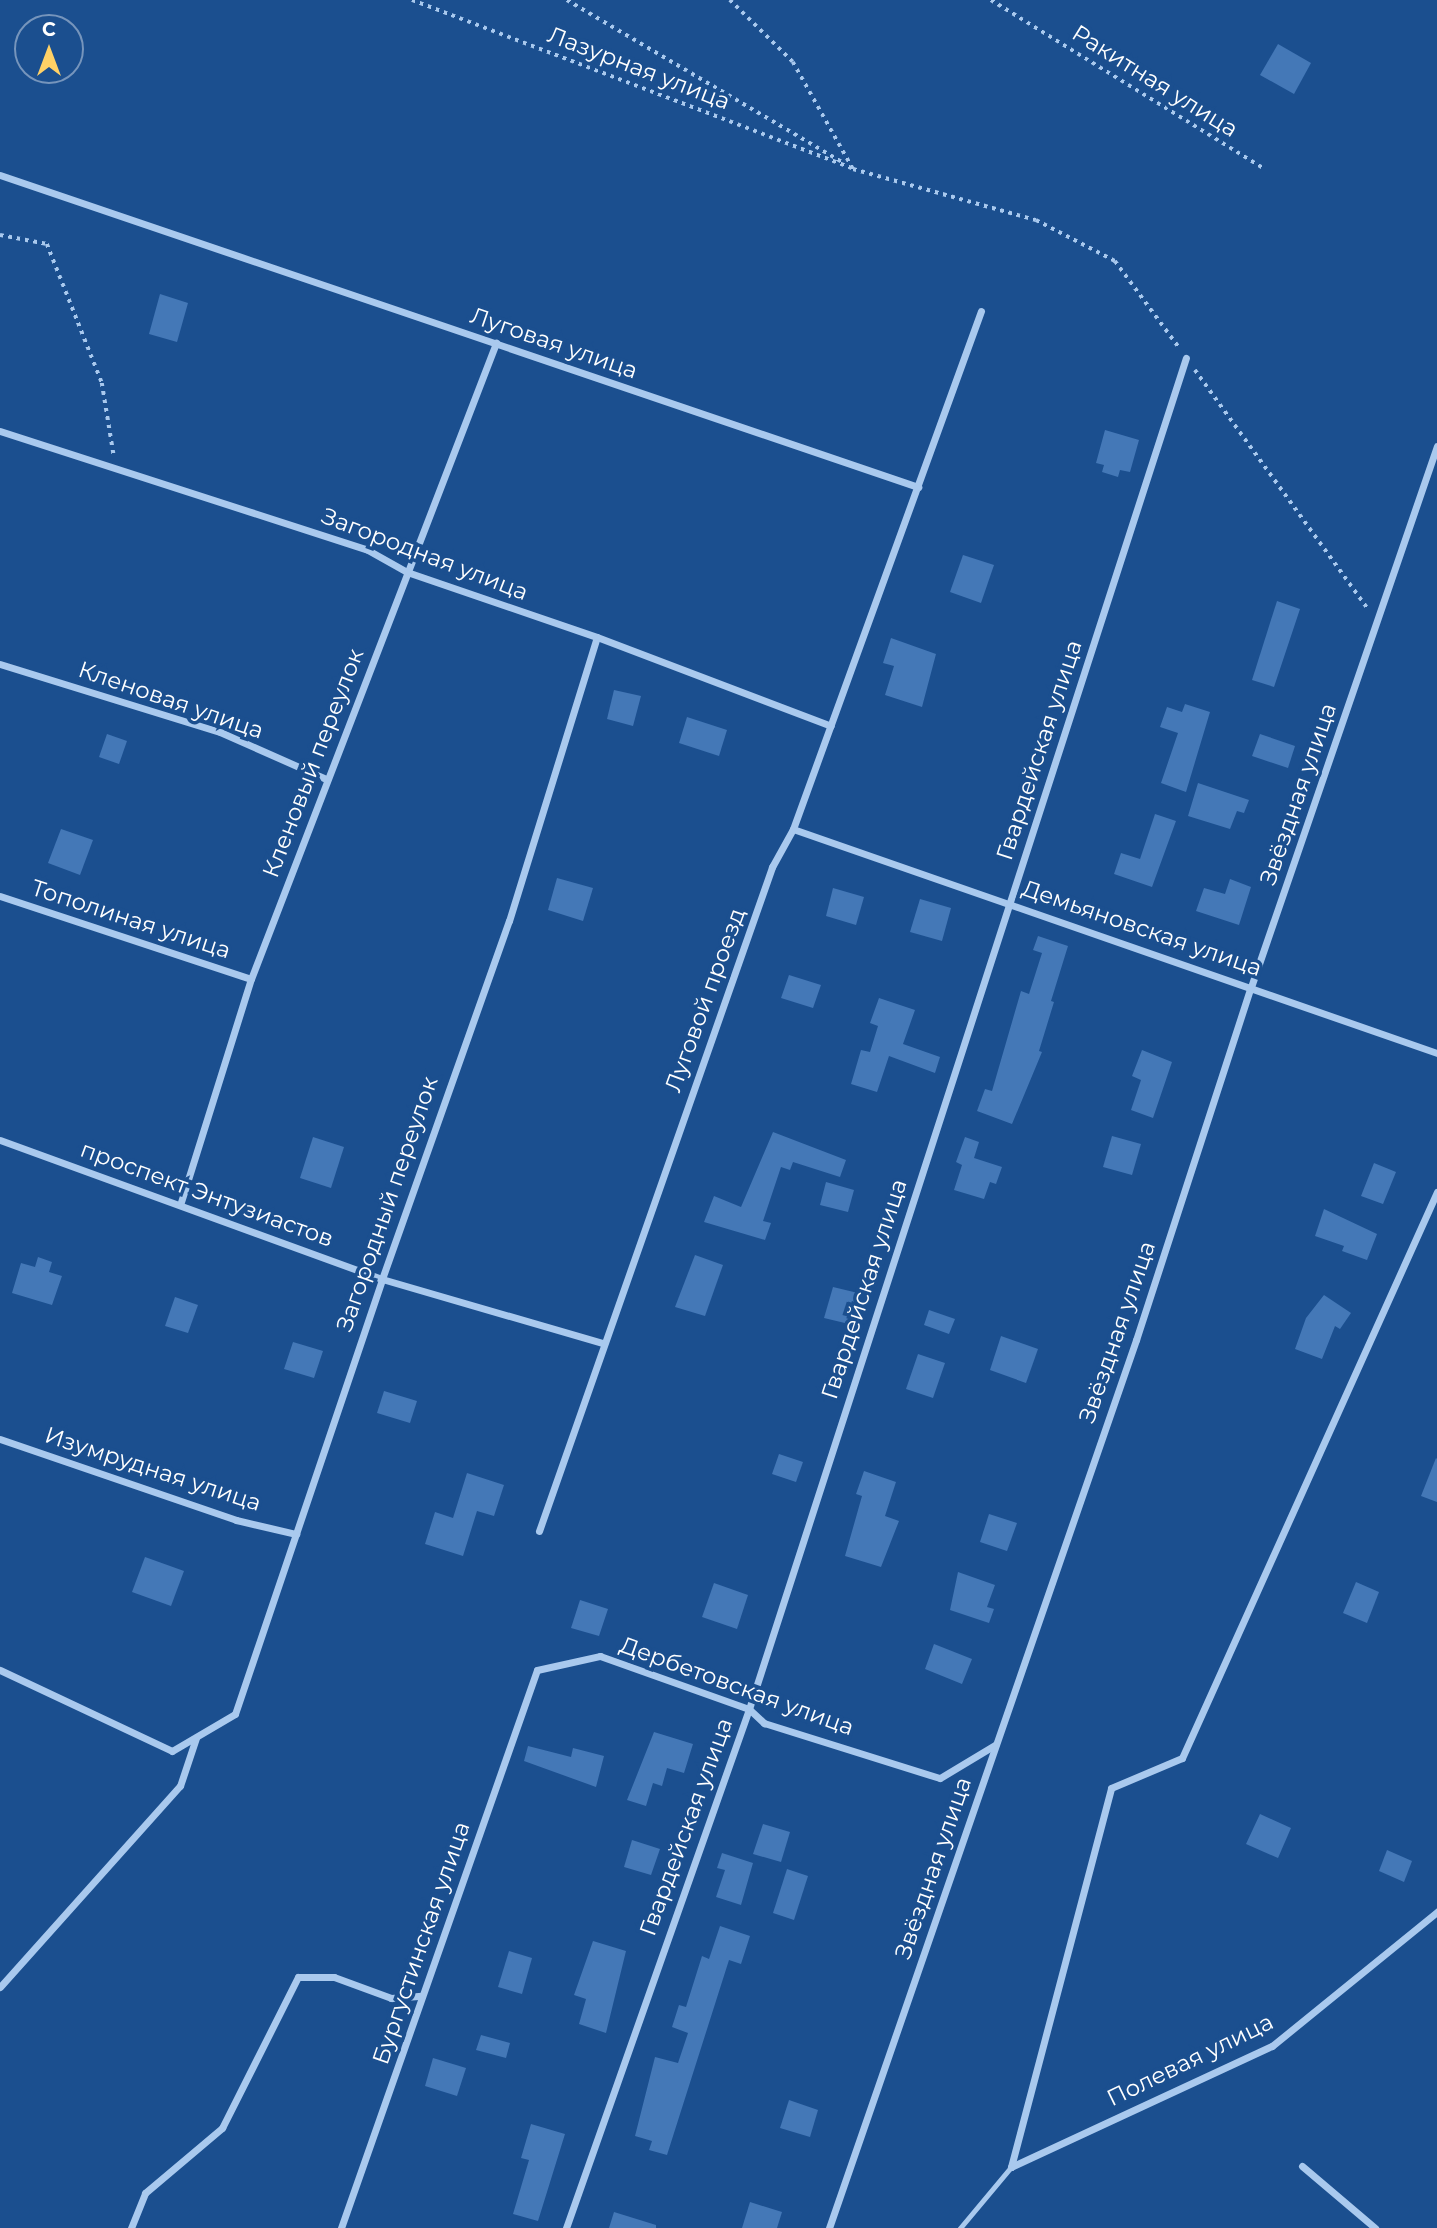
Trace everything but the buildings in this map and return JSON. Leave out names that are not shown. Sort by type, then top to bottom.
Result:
[{"type":"street","name":"Луговая улица","points":[[0,175],[918,487]]},
{"type":"street","points":[[918,487],[981,311]]},
{"type":"street","name":"Кленовый переулок","points":[[181,1202],[251,979],[496,344]]},
{"type":"street","name":"Гвардейская улица","points":[[566,2228],[749,1709],[1186,358]]},
{"type":"street","name":"Загородная улица","points":[[0,431],[366,549],[407,572],[597,637],[831,726]]},
{"type":"street","name":"Звёздная улица","points":[[829,2228],[1132,1353],[1251,987],[1379,623],[1437,446]]},
{"type":"street","name":"Луговой проезд","points":[[539,1531],[772,867],[793,829],[918,487]]},
{"type":"street","name":"Загородный переулок","points":[[0,1670],[172,1751],[235,1714],[382,1279],[509,921],[597,637]]},
{"type":"street","name":"Кленовая улица","points":[[0,664],[220,732],[326,779]]},
{"type":"street","name":"Демьяновская улица","points":[[793,829],[1437,1053]]},
{"type":"street","name":"Тополиная улица","points":[[0,896],[251,979]]},
{"type":"street","name":"проспект Энтузиастов","points":[[0,1140],[181,1202],[382,1279],[603,1343]]},
{"type":"street","points":[[1011,2167],[1111,1788],[1182,1758],[1437,1192]]},
{"type":"street","name":"Изумрудная улица","points":[[0,1439],[236,1520],[296,1534]]},
{"type":"street","name":"Дербетовская улица","points":[[537,1670],[600,1656],[749,1709],[764,1723],[940,1778],[995,1745]]},
{"type":"street","name":"Бургустинская улица","points":[[341,2228],[537,1670]]},
{"type":"street","points":[[0,1987],[180,1786],[196,1737]]},
{"type":"street","name":"Полевая улица","points":[[1011,2167],[1272,2046],[1437,1912]]},
{"type":"street","points":[[131,2228],[145,2193],[222,2128],[298,1977],[334,1977],[391,1998],[422,1996]]},
{"type":"street","points":[[1302,2166],[1375,2228]]},
{"type":"lane","points":[[960,2228],[1011,2167]]},
{"type":"path","name":"Лазурная улица","points":[[412,0],[853,169]]},
{"type":"path","points":[[567,0],[853,169],[1036,220],[1115,261],[1379,623]]},
{"type":"path","points":[[730,0],[793,62],[853,169]]},
{"type":"path","name":"Ракитная улица","points":[[991,0],[1265,169]]},
{"type":"path","points":[[0,234],[47,244],[102,383],[116,469]]}]
